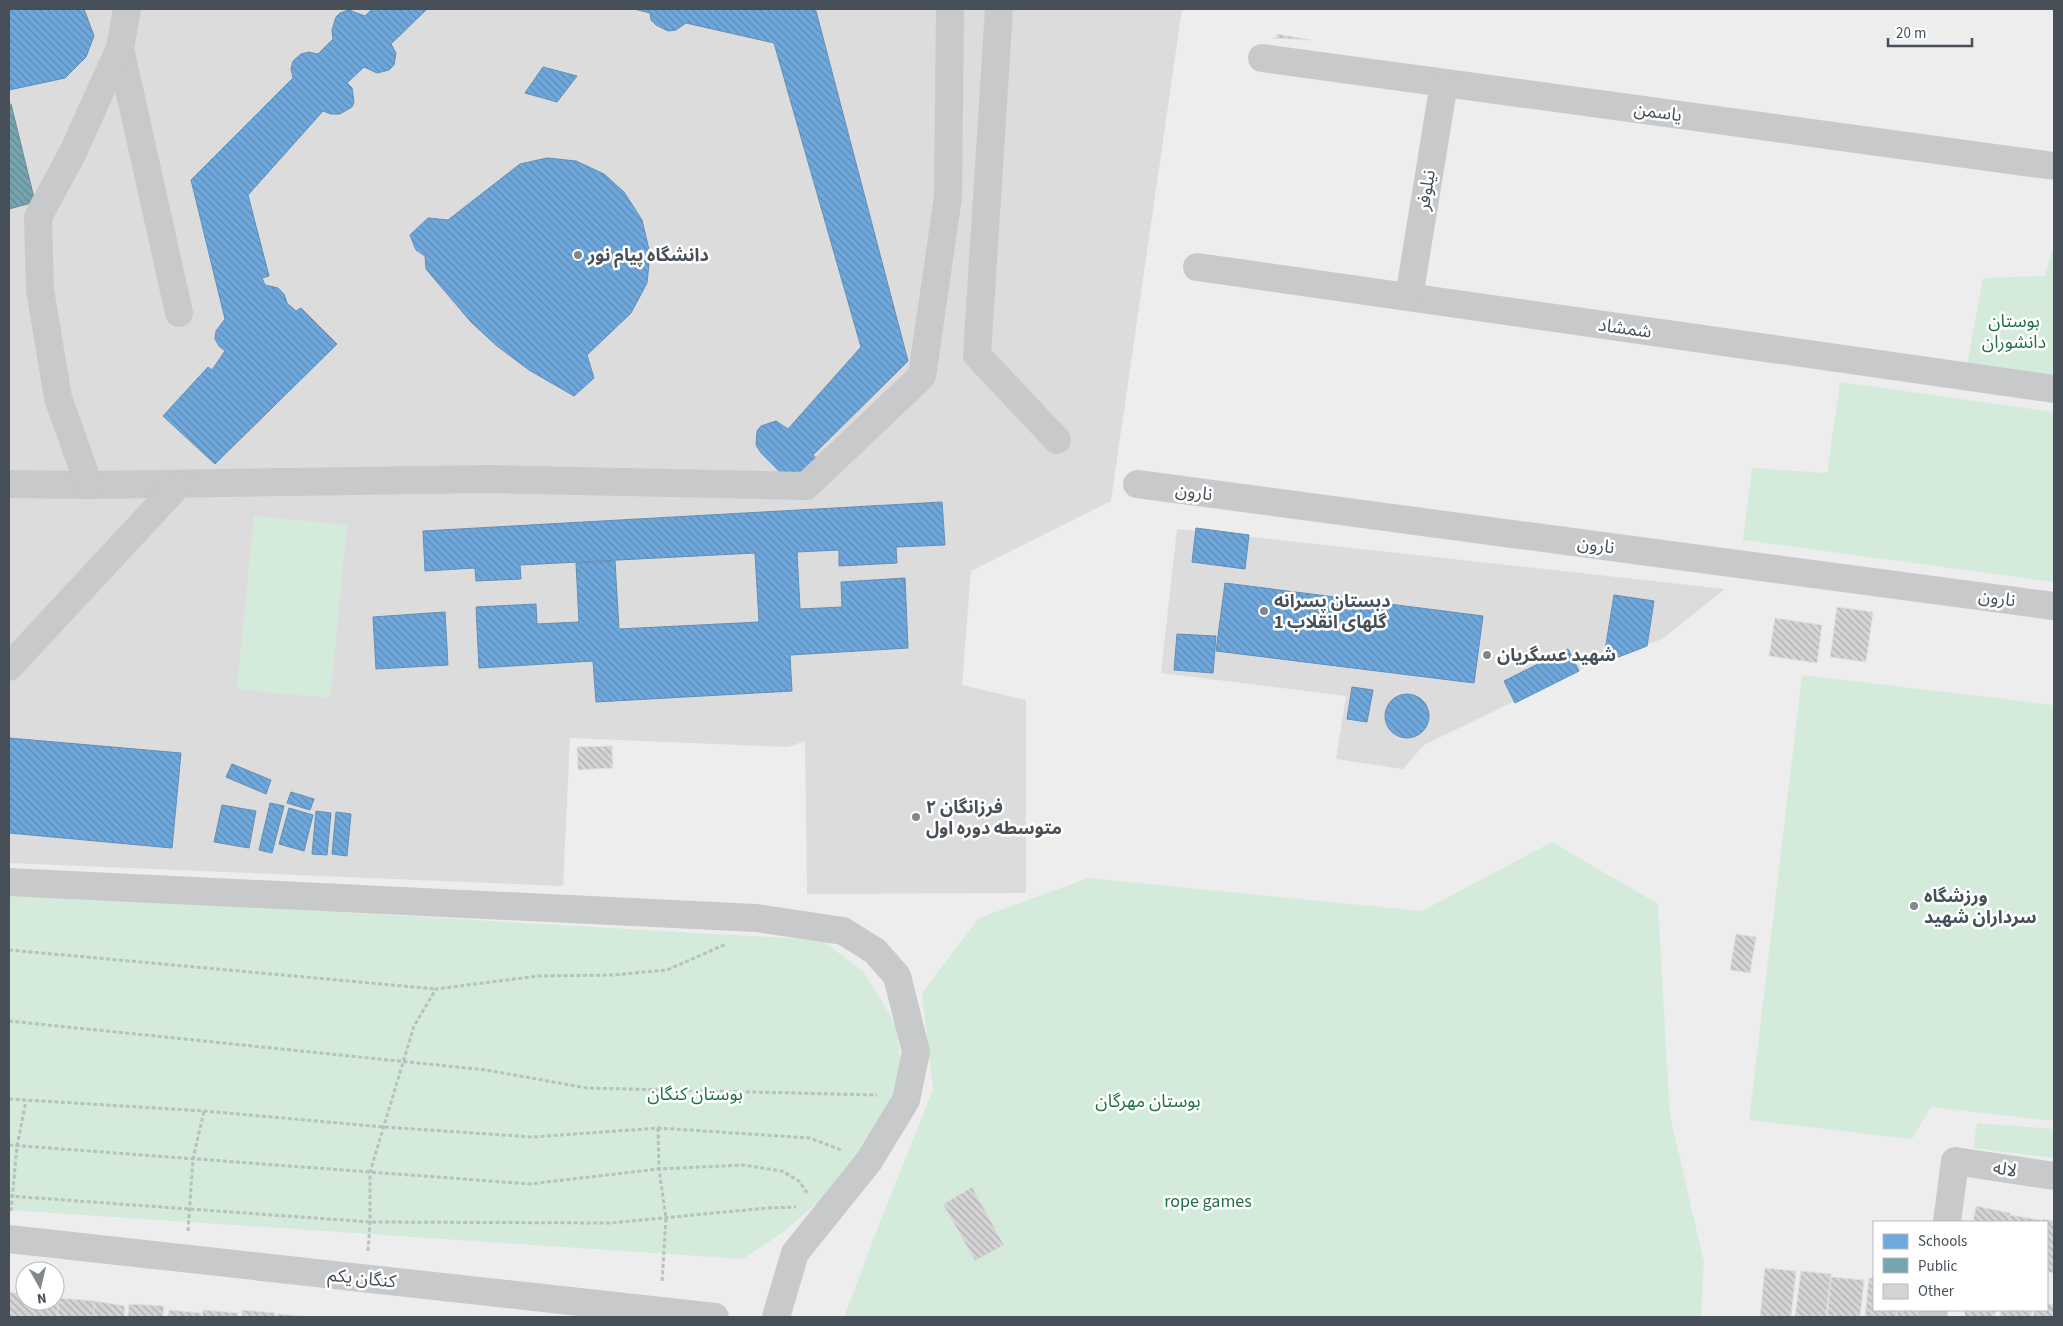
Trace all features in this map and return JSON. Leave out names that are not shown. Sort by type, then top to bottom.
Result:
[{"type":"street","points":[[89,485],[58,398],[40,290],[38,217],[72,154],[120,48],[127,9]]},
{"type":"street","points":[[9,484],[178,484],[490,478],[806,486],[922,376],[948,197],[950,9]]},
{"type":"street","points":[[999,9],[977,355],[1057,440]]},
{"type":"street","points":[[120,48],[178,313]]},
{"type":"street","name":"یاسمن","points":[[1262,58],[2054,166]]},
{"type":"street","name":"نیلوفر","points":[[1409,297],[1444,83]]},
{"type":"street","name":"شمشاد","points":[[1196,267],[2054,389]]},
{"type":"street","points":[[9,667],[178,484]]},
{"type":"street","name":"نارون","points":[[1137,484],[2054,606]]},
{"type":"street","points":[[9,882],[756,918],[843,931],[875,951],[897,976],[916,1052],[906,1100],[869,1161],[823,1209],[795,1253],[776,1317]]},
{"type":"street","name":"لاله","points":[[1947,1221],[1955,1162],[2054,1176]]},
{"type":"street","name":"کنگان یکم","points":[[9,1227],[185,1258],[715,1317]]},
{"type":"path","points":[[9,950],[436,990],[538,976],[613,975],[667,970],[723,947],[756,918]]},
{"type":"path","points":[[365,1279],[370,1222],[370,1172],[414,1026],[436,990]]},
{"type":"path","points":[[9,1021],[486,1070],[587,1088],[860,1096],[908,1094]]},
{"type":"path","points":[[9,1099],[204,1111],[384,1127],[533,1137],[658,1128],[810,1138],[869,1161]]},
{"type":"path","points":[[9,1227],[17,1146],[26,1101]]},
{"type":"path","points":[[185,1258],[191,1209],[193,1159],[204,1111]]},
{"type":"path","points":[[658,1128],[659,1169],[666,1218],[660,1311]]},
{"type":"path","points":[[9,1145],[530,1184],[659,1169],[743,1165],[782,1171],[799,1180],[823,1209]]},
{"type":"path","points":[[11,1196],[370,1222],[610,1223],[767,1208],[823,1209]]},
{"type":"shaded area","name":"دانشگاه پیام نور","points":[[9,9],[1182,9],[1111,501],[971,571],[962,685],[1026,700],[1026,893],[807,894],[805,741],[788,747],[570,738],[563,886],[9,863]]},
{"type":"shaded area","name":"شهید عسگریان","points":[[1177,529],[1725,589],[1662,639],[1579,670],[1424,745],[1403,769],[1336,759],[1346,696],[1161,673]]},
{"type":"green space","name":"بوستان دانشوران","points":[[2054,243],[2054,379],[1967,365],[1983,278],[2045,276]]},
{"type":"green space","points":[[1840,382],[2054,412],[2054,582],[1743,540],[1752,468],[1827,473]]},
{"type":"green space","points":[[254,516],[347,525],[330,698],[237,689]]},
{"type":"green space","name":"ورزشگاه سرداران شهید","points":[[1802,675],[2054,705],[2054,1121],[1931,1107],[1912,1139],[1749,1120]]},
{"type":"green space","name":"بوستان مهرگان","points":[[1552,842],[1658,904],[1670,1116],[1704,1262],[1701,1317],[844,1317],[933,1089],[922,993],[979,918],[1088,878],[1422,911]]},
{"type":"green space","name":"بوستان کنگان","points":[[9,893],[821,940],[863,971],[895,1023],[902,1070],[889,1111],[860,1154],[826,1195],[785,1231],[743,1259],[9,1210]]},
{"type":"green space","points":[[1977,1123],[2054,1129],[2054,1158],[1973,1148]]},
{"type":"building: Schools","points":[[9,9],[84,9],[94,36],[86,57],[65,78],[9,90]]},
{"type":"building: Schools","points":[[372,9],[427,9],[391,44],[396,53],[394,65],[389,70],[377,73],[364,67],[347,83],[352,88],[354,102],[352,107],[340,114],[331,114],[323,111],[248,195],[269,276],[262,278],[265,285],[278,288],[284,294],[287,303],[296,311],[301,308],[337,344],[215,464],[163,416],[208,367],[212,370],[225,351],[215,339],[216,331],[225,319],[191,180],[293,78],[291,69],[293,61],[301,54],[309,52],[318,54],[333,39],[332,30],[336,17],[340,13],[349,10],[365,16]]},
{"type":"building: Schools","points":[[634,9],[808,9],[816,11],[908,361],[813,455],[817,459],[818,473],[782,474],[761,453],[756,445],[757,431],[761,426],[776,421],[788,429],[861,347],[774,43],[686,23],[676,30],[668,31],[651,20],[650,13]]},
{"type":"building: Schools","points":[[543,67],[577,76],[557,102],[525,93]]},
{"type":"building: Schools","points":[[547,158],[576,161],[604,174],[624,192],[642,220],[650,254],[647,283],[631,313],[587,355],[594,378],[574,396],[529,370],[497,346],[471,322],[426,269],[425,256],[416,250],[410,235],[428,218],[448,220],[520,164]]},
{"type":"building: Schools","points":[[942,502],[945,545],[896,547],[897,563],[839,566],[839,550],[797,552],[800,609],[842,607],[841,582],[905,578],[908,648],[790,655],[792,691],[596,702],[593,661],[479,668],[476,607],[536,604],[537,624],[579,622],[576,563],[615,561],[619,629],[759,622],[755,553],[520,565],[521,579],[476,581],[475,568],[425,571],[423,531]]},
{"type":"building: Schools","points":[[1196,528],[1249,535],[1245,569],[1192,562]]},
{"type":"building: Schools","points":[[1225,583],[1483,616],[1474,683],[1216,651]]},
{"type":"building: Schools","points":[[1614,595],[1654,601],[1647,646],[1603,663]]},
{"type":"building: Schools","points":[[445,612],[448,665],[376,669],[373,617]]},
{"type":"building: Schools","points":[[1177,634],[1216,636],[1213,673],[1174,670]]},
{"type":"building: Schools","points":[[1568,649],[1579,671],[1515,703],[1504,681]]},
{"type":"building: Schools","points":[[1352,687],[1373,690],[1367,722],[1347,719]]},
{"type":"building: Schools","points":[[1403,694],[1411,694],[1423,700],[1429,716],[1423,732],[1411,738],[1403,738],[1391,732],[1385,720],[1385,712],[1391,700]]},
{"type":"building: Schools","points":[[9,738],[181,753],[172,848],[9,833]]},
{"type":"building: Schools","points":[[232,764],[271,780],[266,794],[226,777]]},
{"type":"building: Schools","points":[[291,792],[314,799],[310,810],[287,803]]},
{"type":"building: Schools","points":[[270,803],[284,806],[272,853],[259,850]]},
{"type":"building: Schools","points":[[222,805],[256,811],[249,848],[214,842]]},
{"type":"building: Schools","points":[[289,808],[313,815],[304,851],[279,844]]},
{"type":"building: Schools","points":[[316,811],[331,813],[327,855],[312,854]]},
{"type":"building: Schools","points":[[336,812],[351,814],[347,856],[332,854]]},
{"type":"building: Public","points":[[9,104],[11,104],[35,202],[9,209]]},
{"type":"building: Other","points":[[1277,34],[1311,40],[1272,38],[1276,38]]},
{"type":"building: Other","points":[[1837,607],[1873,612],[1866,662],[1830,657]]},
{"type":"building: Other","points":[[1775,618],[1822,625],[1817,663],[1769,656]]},
{"type":"building: Other","points":[[612,746],[613,768],[578,770],[577,747]]},
{"type":"building: Other","points":[[1736,934],[1756,937],[1750,973],[1730,970]]},
{"type":"building: Other","points":[[972,1187],[1004,1245],[975,1261],[943,1204]]},
{"type":"building: Other","points":[[1976,1206],[2010,1213],[2009,1221],[1973,1221]]},
{"type":"building: Other","points":[[2010,1215],[2040,1220],[2040,1221],[2009,1221]]},
{"type":"building: Other","points":[[2043,1219],[2054,1221],[2054,1273],[2048,1272],[2048,1221],[2042,1221]]},
{"type":"building: Other","points":[[1765,1268],[1796,1271],[1791,1317],[1760,1317]]},
{"type":"building: Other","points":[[1801,1271],[1831,1274],[1826,1317],[1795,1317]]},
{"type":"building: Other","points":[[1831,1277],[1864,1280],[1860,1317],[1827,1317]]},
{"type":"building: Other","points":[[1869,1278],[1873,1278],[1873,1311],[1897,1311],[1896,1317],[1865,1317]]},
{"type":"building: Other","points":[[9,1292],[15,1293],[15,1311],[58,1311],[57,1317],[9,1317]]},
{"type":"building: Other","points":[[65,1298],[95,1301],[93,1317],[57,1317],[58,1311],[65,1311]]},
{"type":"building: Other","points":[[95,1301],[125,1306],[124,1317],[93,1317]]},
{"type":"building: Other","points":[[129,1304],[164,1306],[163,1317],[128,1317]]},
{"type":"building: Other","points":[[2048,1304],[2054,1305],[2054,1317],[2033,1317],[2034,1311],[2048,1311]]},
{"type":"building: Other","points":[[169,1310],[201,1313],[201,1317],[168,1317]]},
{"type":"building: Other","points":[[203,1310],[238,1313],[237,1317],[202,1317]]},
{"type":"building: Other","points":[[242,1310],[275,1313],[274,1317],[242,1317]]},
{"type":"building: Other","points":[[1897,1311],[1927,1311],[1927,1317],[1897,1317]]},
{"type":"building: Other","points":[[1965,1311],[1996,1311],[1994,1317],[1964,1317]]},
{"type":"building: Other","points":[[2001,1311],[2032,1311],[2031,1317],[2000,1317]]},
{"type":"building: Other","points":[[277,1314],[312,1317],[277,1317]]},
{"type":"place","name":"دانشگاه پیام نور","points":[[578,255]]},
{"type":"place","name":"دبستان پسرانه گلهای انقلاب 1","points":[[1264,611]]},
{"type":"place","name":"شهید عسگریان","points":[[1487,655]]},
{"type":"place","name":"فرزانگان ۲ متوسطه دوره اول","points":[[916,817]]},
{"type":"place","name":"ورزشگاه سرداران شهید","points":[[1914,906]]},
{"type":"park label","name":"rope games","points":[[1208,1201]]}]
